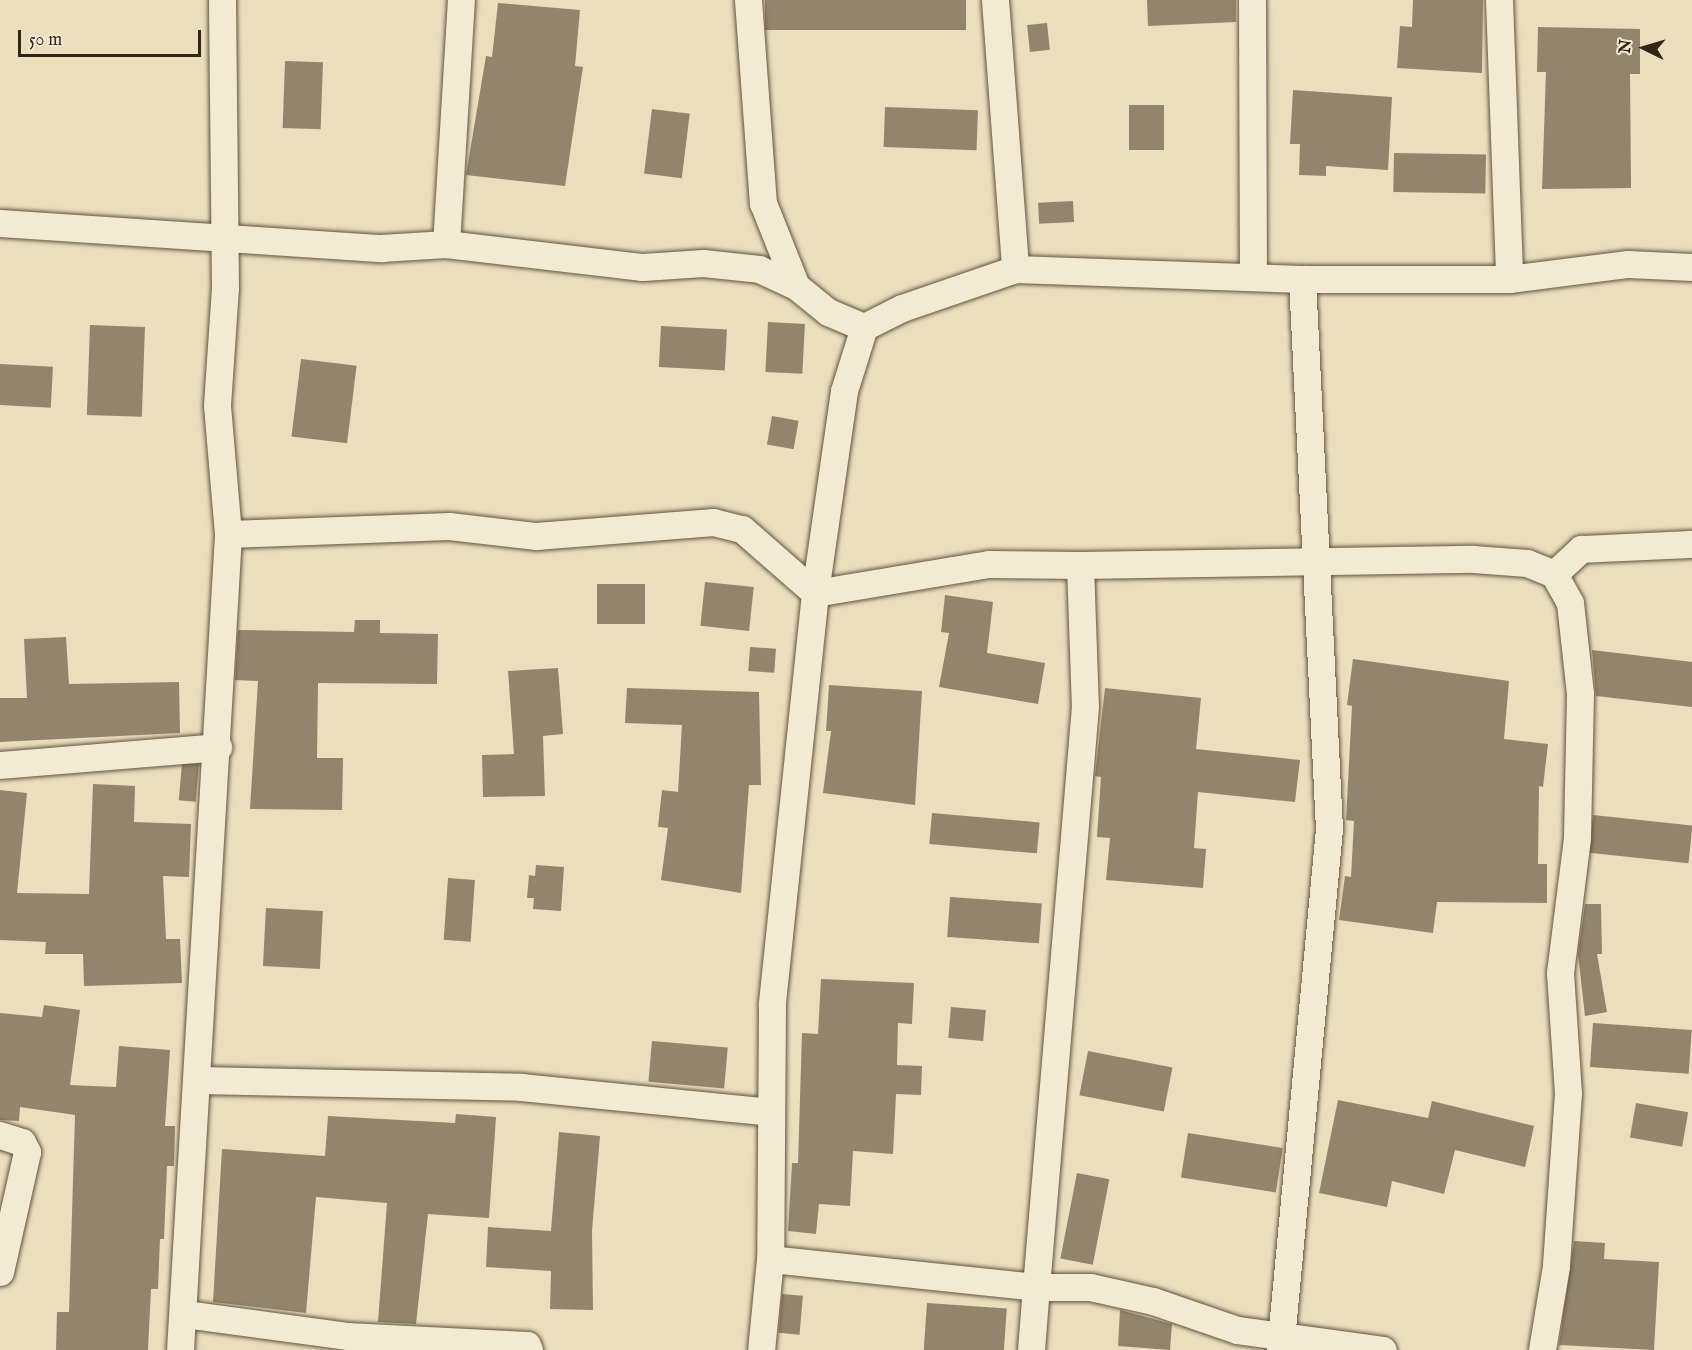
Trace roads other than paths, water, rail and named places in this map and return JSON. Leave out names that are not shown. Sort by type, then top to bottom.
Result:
[{"type":"street","points":[[180,1350],[185,1314],[199,1080],[202,931],[218,747],[228,534],[217,405],[225,312],[222,0]]},
{"type":"street","points":[[446,244],[461,0]]},
{"type":"street","points":[[748,0],[763,204],[796,286]]},
{"type":"street","points":[[995,0],[1015,269]]},
{"type":"street","points":[[1252,0],[1253,275]]},
{"type":"street","points":[[1499,0],[1509,279]]},
{"type":"street","points":[[0,223],[224,240],[381,248],[446,244],[643,267],[703,263],[759,268],[796,286],[828,312],[864,327]]},
{"type":"street","points":[[761,1350],[770,1259],[772,1004],[800,769],[815,593],[843,391],[864,327],[902,308],[1015,269],[1253,275],[1302,279],[1509,279],[1628,264],[1692,267]]},
{"type":"street","points":[[1281,1344],[1329,830],[1313,561],[1302,279]]},
{"type":"street","points":[[228,534],[449,526],[536,536],[712,522],[742,529],[815,593]]},
{"type":"street","points":[[1554,573],[1581,549],[1692,544]]},
{"type":"street","points":[[815,593],[989,564],[1080,565],[1473,559],[1527,563],[1554,573],[1570,603],[1581,693],[1577,838],[1560,973],[1568,1093],[1556,1266],[1542,1350]]},
{"type":"street","points":[[1031,1350],[1085,706],[1080,565]]},
{"type":"street","points":[[0,765],[218,747]]},
{"type":"street","points":[[199,1080],[521,1087],[771,1112]]},
{"type":"street","points":[[0,1135],[22,1142],[27,1152],[0,1272]]},
{"type":"street","points":[[770,1259],[1036,1287],[1090,1287],[1153,1301],[1281,1344],[1383,1350]]},
{"type":"street","points":[[185,1314],[347,1336],[527,1345],[528,1350]]}]
